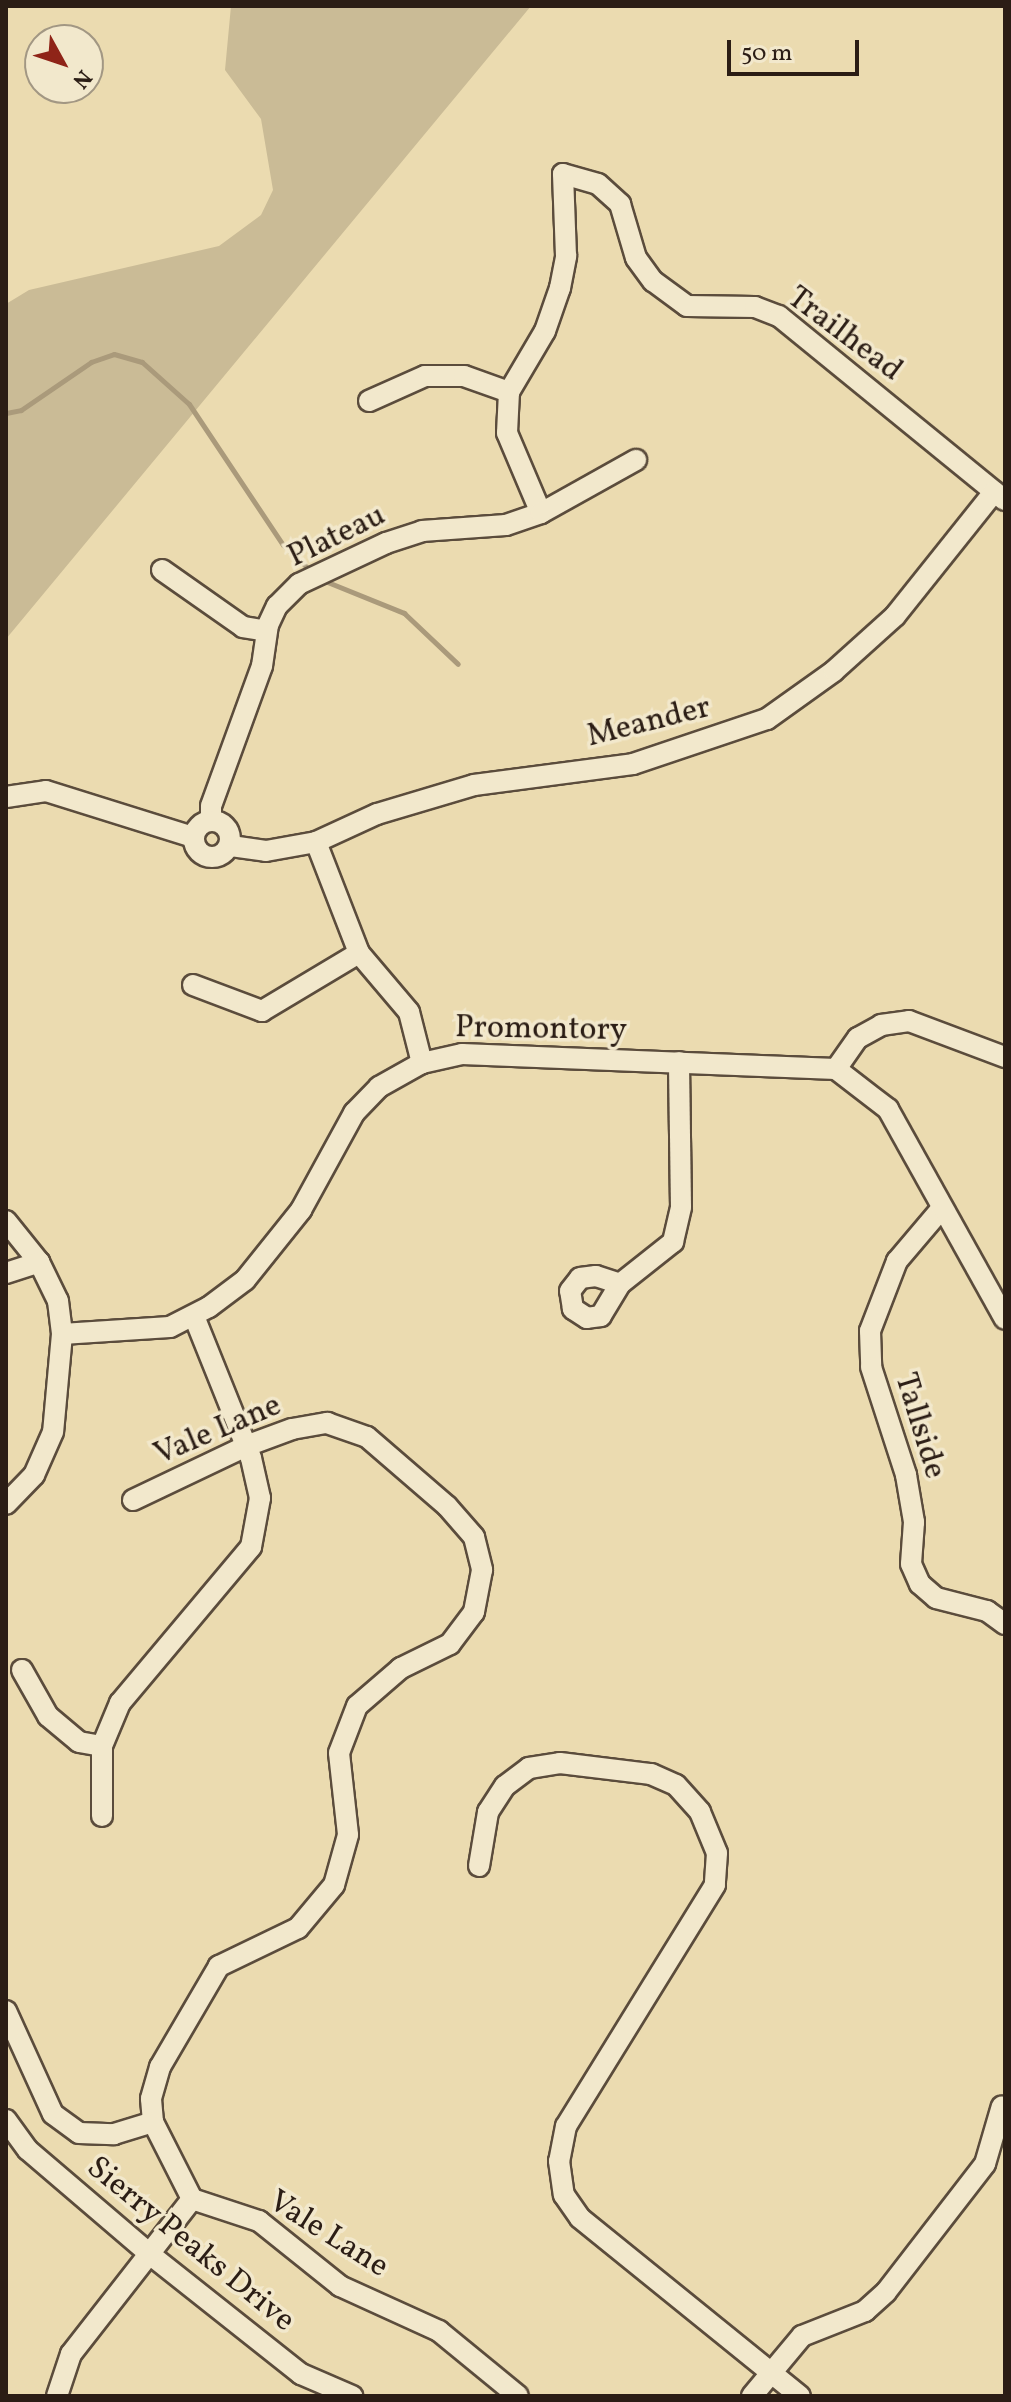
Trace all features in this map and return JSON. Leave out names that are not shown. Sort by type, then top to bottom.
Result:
[{"type":"street","name":"Trailhead","points":[[541,513],[507,433],[509,392],[545,331],[560,288],[566,256],[563,174],[598,184],[620,204],[636,258],[653,281],[676,298],[687,306],[755,307],[779,316],[1000,496]]},
{"type":"street","points":[[369,401],[425,376],[464,376],[509,392]]},
{"type":"street","name":"Plateau","points":[[211,820],[211,806],[262,666],[267,631],[277,606],[299,584],[386,543],[422,531],[506,525],[541,513],[636,460]]},
{"type":"street","name":"Meander","points":[[6,797],[46,791],[193,837],[198,849],[207,855],[223,855],[231,846],[266,851],[316,842],[377,814],[474,785],[633,764],[767,719],[834,671],[895,616],[1000,496]]},
{"type":"street","points":[[162,570],[243,627],[267,631]]},
{"type":"street","points":[[193,837],[199,825],[211,820],[228,831],[231,846]]},
{"type":"street","points":[[316,842],[359,953],[409,1012],[422,1063]]},
{"type":"street","points":[[193,985],[262,1011],[359,953]]},
{"type":"street","points":[[1005,1057],[909,1021],[881,1025],[858,1038],[836,1069],[888,1109],[1005,1319]]},
{"type":"street","name":"Promontory","points":[[62,1334],[170,1327],[194,1316],[245,1280],[301,1210],[354,1113],[379,1087],[422,1063],[462,1054],[836,1069]]},
{"type":"street","points":[[620,1284],[673,1242],[681,1207],[679,1062]]},
{"type":"street","name":"Tallside","points":[[942,1208],[897,1261],[870,1331],[871,1367],[906,1475],[914,1522],[911,1564],[920,1584],[936,1598],[987,1611],[1005,1624]]},
{"type":"street","points":[[6,1221],[39,1262],[58,1301],[62,1334],[53,1432],[34,1475],[6,1504]]},
{"type":"street","points":[[6,1273],[39,1262]]},
{"type":"street","points":[[102,1816],[102,1746],[120,1703],[251,1547],[260,1498],[246,1446],[194,1316]]},
{"type":"street","name":"Vale Lane","points":[[133,1500],[246,1446],[292,1429],[327,1423],[367,1437],[456,1516],[474,1537],[482,1570],[474,1612],[450,1644],[401,1668],[357,1706],[339,1753],[348,1835],[334,1885],[298,1928],[219,1966],[160,2067],[151,2099],[153,2122]]},
{"type":"street","points":[[22,1670],[48,1716],[79,1742],[102,1746]]},
{"type":"street","points":[[479,1866],[488,1812],[505,1786],[529,1768],[560,1763],[651,1774],[676,1785],[700,1812],[717,1853],[715,1885],[566,2126],[559,2161],[564,2195],[580,2218],[773,2370],[800,2396]]},
{"type":"street","points":[[6,2011],[53,2114],[79,2133],[114,2134],[153,2122],[192,2199],[152,2256],[71,2354],[57,2396]]},
{"type":"street","points":[[752,2396],[802,2336],[865,2311],[886,2292],[985,2164],[1002,2106]]},
{"type":"street","name":"Sierry Peaks Drive","points":[[6,2120],[28,2150],[152,2256],[301,2374],[352,2396]]},
{"type":"street","name":"Vale Lane","points":[[192,2199],[259,2221],[340,2286],[439,2331],[518,2396]]},
{"type":"shaded area","points":[[231,6],[531,6],[6,639],[6,304],[29,290],[219,246],[261,215],[273,190],[261,119],[225,70]]},
{"type":"waterway","points":[[6,413],[21,410],[91,362],[114,354],[142,362],[189,404],[283,545],[312,572]]},
{"type":"waterway","points":[[320,579],[404,613],[458,664]]}]
